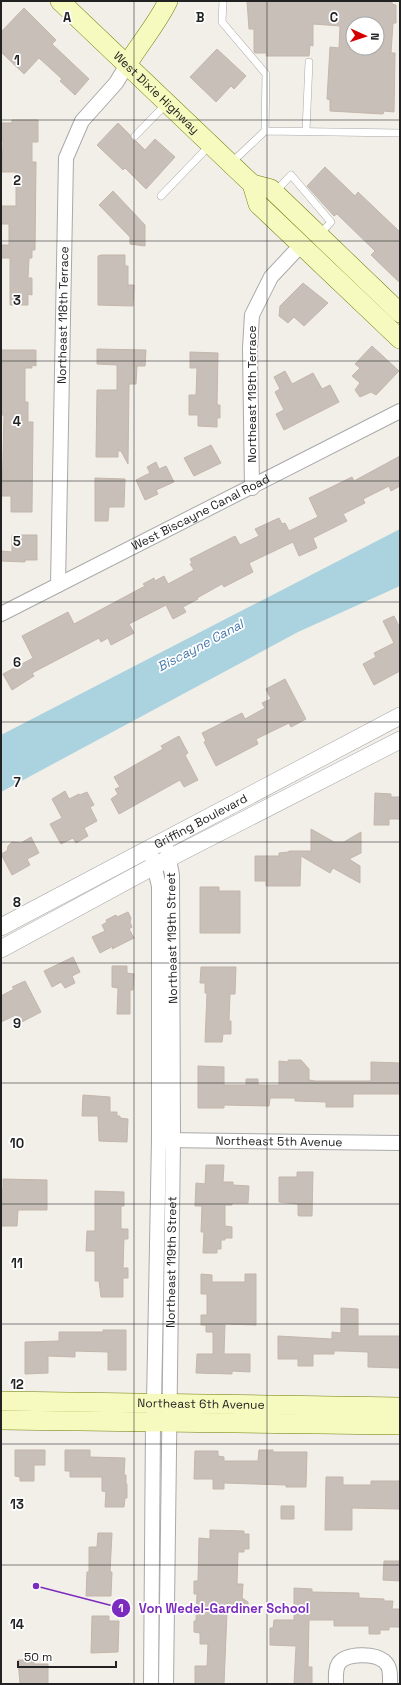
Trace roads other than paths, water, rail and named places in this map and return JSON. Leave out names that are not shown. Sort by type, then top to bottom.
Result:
[{"type":"main road","name":"West Dixie Highway","points":[[60,1],[230,164],[252,184],[271,189],[400,313]]},
{"type":"main road","points":[[127,65],[137,48],[160,17],[168,1]]},
{"type":"main road","points":[[252,184],[258,204],[400,339]]},
{"type":"main road","name":"Northeast 6th Avenue","points":[[1,1401],[162,1413],[400,1425]]},
{"type":"main road","name":"Northeast 6th Avenue","points":[[1,1420],[162,1413],[400,1407]]},
{"type":"street","name":"Northeast 118th Terrace","points":[[58,585],[66,158],[82,121],[116,83],[127,65]]},
{"type":"street","name":"Northeast 119th Terrace","points":[[252,488],[250,348],[252,315],[271,277],[301,245]]},
{"type":"street","name":"West Biscayne Canal Road","points":[[1,614],[252,488],[400,411]]},
{"type":"street","name":"Griffing Boulevard","points":[[1,927],[400,716]]},
{"type":"street","name":"Griffing Boulevard","points":[[1,949],[154,866],[400,740]]},
{"type":"street","name":"Northeast 119th Street","points":[[151,1684],[174,1140],[172,875],[170,858],[156,845]]},
{"type":"street","name":"Northeast 119th Street","points":[[156,845],[154,866],[159,886],[159,1140],[166,1684]]},
{"type":"street","name":"Northeast 5th Avenue","points":[[159,1140],[400,1143]]},
{"type":"street","points":[[336,1684],[336,1668],[340,1662],[347,1657],[363,1655],[384,1661],[390,1670],[390,1684]]},
{"type":"lane","points":[[223,1],[222,22],[266,74],[265,130],[230,164]]},
{"type":"lane","points":[[306,131],[309,62]]},
{"type":"lane","points":[[135,136],[167,103]]},
{"type":"lane","points":[[265,130],[400,133]]},
{"type":"lane","points":[[161,196],[210,144]]},
{"type":"water","name":"Biscayne Canal","points":[[400,529],[400,586],[298,632],[1,792],[1,735]]},
{"type":"place","name":"Von Wedel-Gardiner School","points":[[36,1586]]}]
